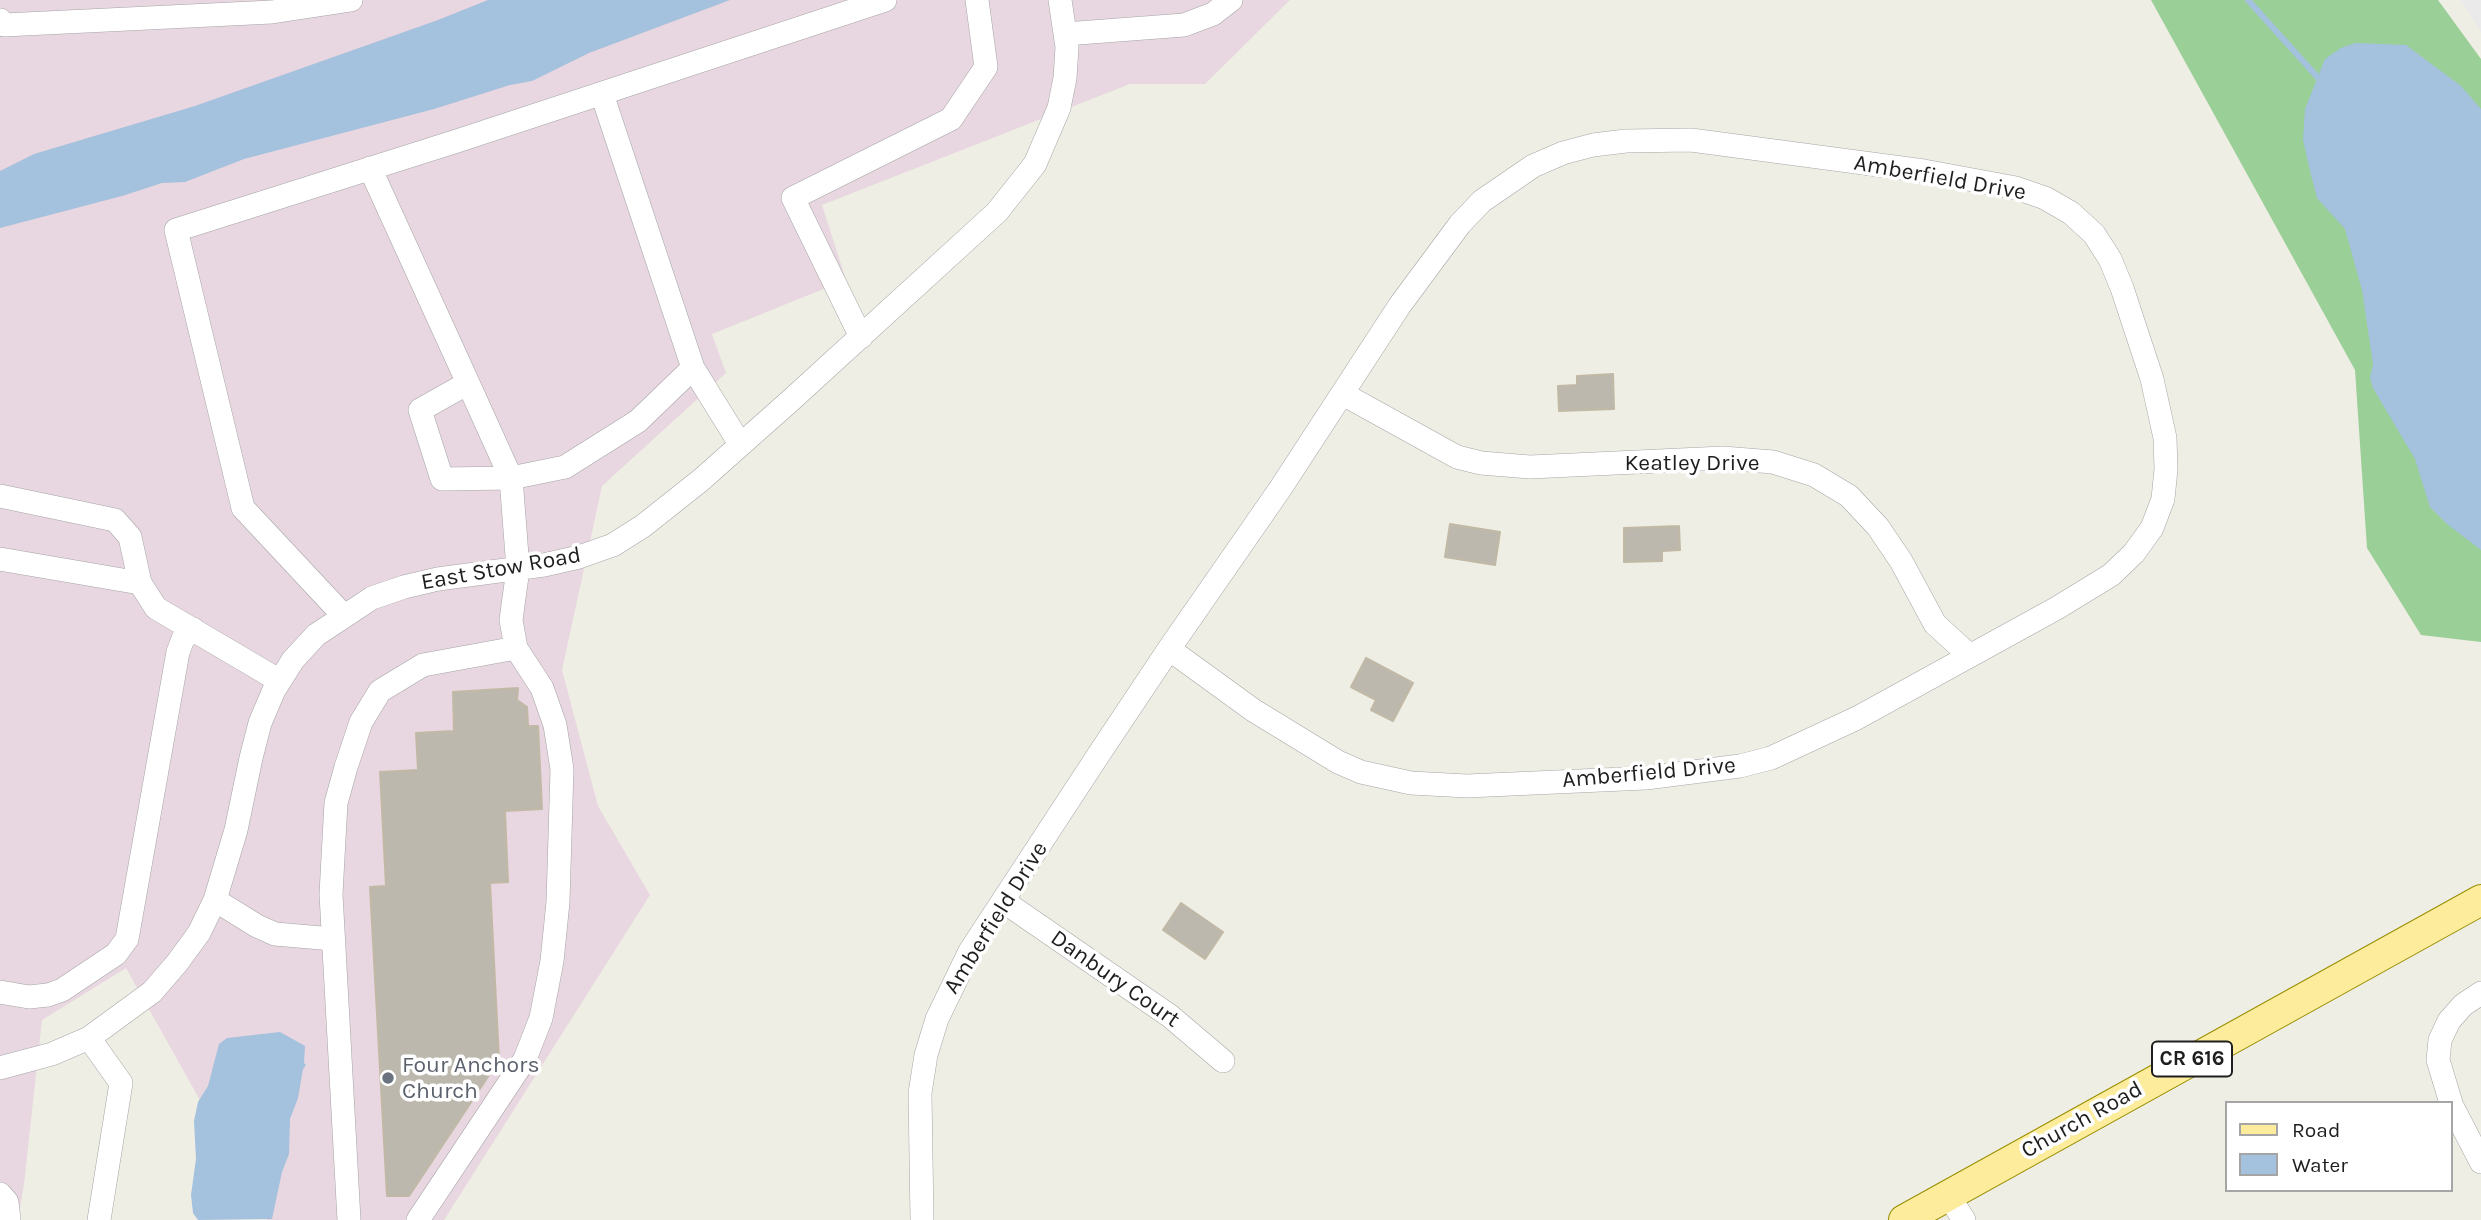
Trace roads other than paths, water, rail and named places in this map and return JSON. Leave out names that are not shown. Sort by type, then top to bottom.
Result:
[{"type":"main road","name":"Church Road","points":[[1904,1220],[2481,900]]},
{"type":"street","points":[[0,20],[4,25],[272,12],[351,0]]},
{"type":"street","points":[[343,615],[243,508],[176,230],[885,0]]},
{"type":"street","points":[[861,337],[793,198],[951,119],[986,67],[977,0]]},
{"type":"street","name":"East Stow Road","points":[[0,1068],[52,1054],[89,1038],[152,992],[199,933],[215,900],[236,830],[260,723],[293,660],[316,635],[372,598],[404,587],[438,579],[518,569],[579,557],[613,545],[672,504],[997,212],[1018,189],[1035,164],[1059,108],[1067,47],[1060,0]]},
{"type":"street","points":[[1065,34],[1184,25],[1213,14],[1231,0]]},
{"type":"street","points":[[602,94],[693,368],[740,444]]},
{"type":"street","name":"Amberfield Drive","points":[[922,1220],[920,1093],[926,1055],[937,1019],[970,951],[1169,649],[1440,250],[1482,201],[1533,166],[1593,145],[1626,141],[1691,140],[1985,181],[2045,198],[2071,213],[2094,234],[2110,259],[2122,288],[2159,408],[2165,439],[2166,469],[2162,499],[2152,528],[2134,553],[2111,575],[2057,608],[1857,718],[1790,750],[1740,766],[1646,778],[1439,786],[1385,779],[1338,762],[1253,710],[1169,649]]},
{"type":"street","points":[[370,168],[511,478],[518,569],[511,620],[516,648],[542,688],[555,725],[562,769],[558,902],[552,961],[541,1018],[525,1059],[418,1220]]},
{"type":"street","points":[[468,383],[420,410],[442,479],[511,478],[565,467],[639,421],[693,368]]},
{"type":"street","name":"Keatley Drive","points":[[1343,394],[1457,457],[1480,463],[1530,467],[1723,458],[1773,463],[1814,475],[1849,496],[1878,527],[1901,561],[1935,624],[1969,655]]},
{"type":"street","points":[[0,496],[115,520],[130,537],[140,583],[156,608],[280,681]]},
{"type":"street","points":[[0,559],[140,583]]},
{"type":"street","points":[[0,992],[29,997],[62,990],[116,954],[127,939],[177,652],[183,639],[193,629]]},
{"type":"street","points":[[349,1220],[331,894],[337,803],[360,722],[380,691],[423,665],[516,648]]},
{"type":"street","points":[[215,900],[275,934],[333,939]]},
{"type":"street","name":"Danbury Court","points":[[1003,901],[1170,1016],[1223,1061]]},
{"type":"street","points":[[2450,1101],[2438,1060],[2440,1040],[2449,1021],[2463,1005],[2481,993]]},
{"type":"street","points":[[89,1038],[121,1083],[99,1220]]},
{"type":"street","points":[[2453,1107],[2481,1163]]},
{"type":"street","points":[[0,1194],[7,1202],[9,1220]]},
{"type":"street","points":[[1948,1195],[1964,1220]]},
{"type":"water","points":[[488,0],[730,0],[589,53],[532,81],[244,159],[185,182],[162,183],[0,228],[0,171],[34,154],[195,106]]},
{"type":"water","points":[[2355,43],[2406,45],[2461,86],[2481,109],[2481,550],[2430,507],[2415,459],[2373,388],[2370,378],[2373,364],[2362,290],[2345,229],[2317,198],[2310,171],[2303,140],[2305,109],[2325,59],[2341,48]]},
{"type":"water","points":[[280,1032],[305,1046],[306,1065],[290,1119],[289,1154],[282,1172],[272,1219],[198,1220],[193,1213],[191,1195],[196,1159],[194,1121],[198,1102],[208,1086],[219,1044],[227,1038]]},
{"type":"waterway","points":[[2248,0],[2320,80]]},
{"type":"place","name":"Four Anchors Church","points":[[388,1078]]}]
